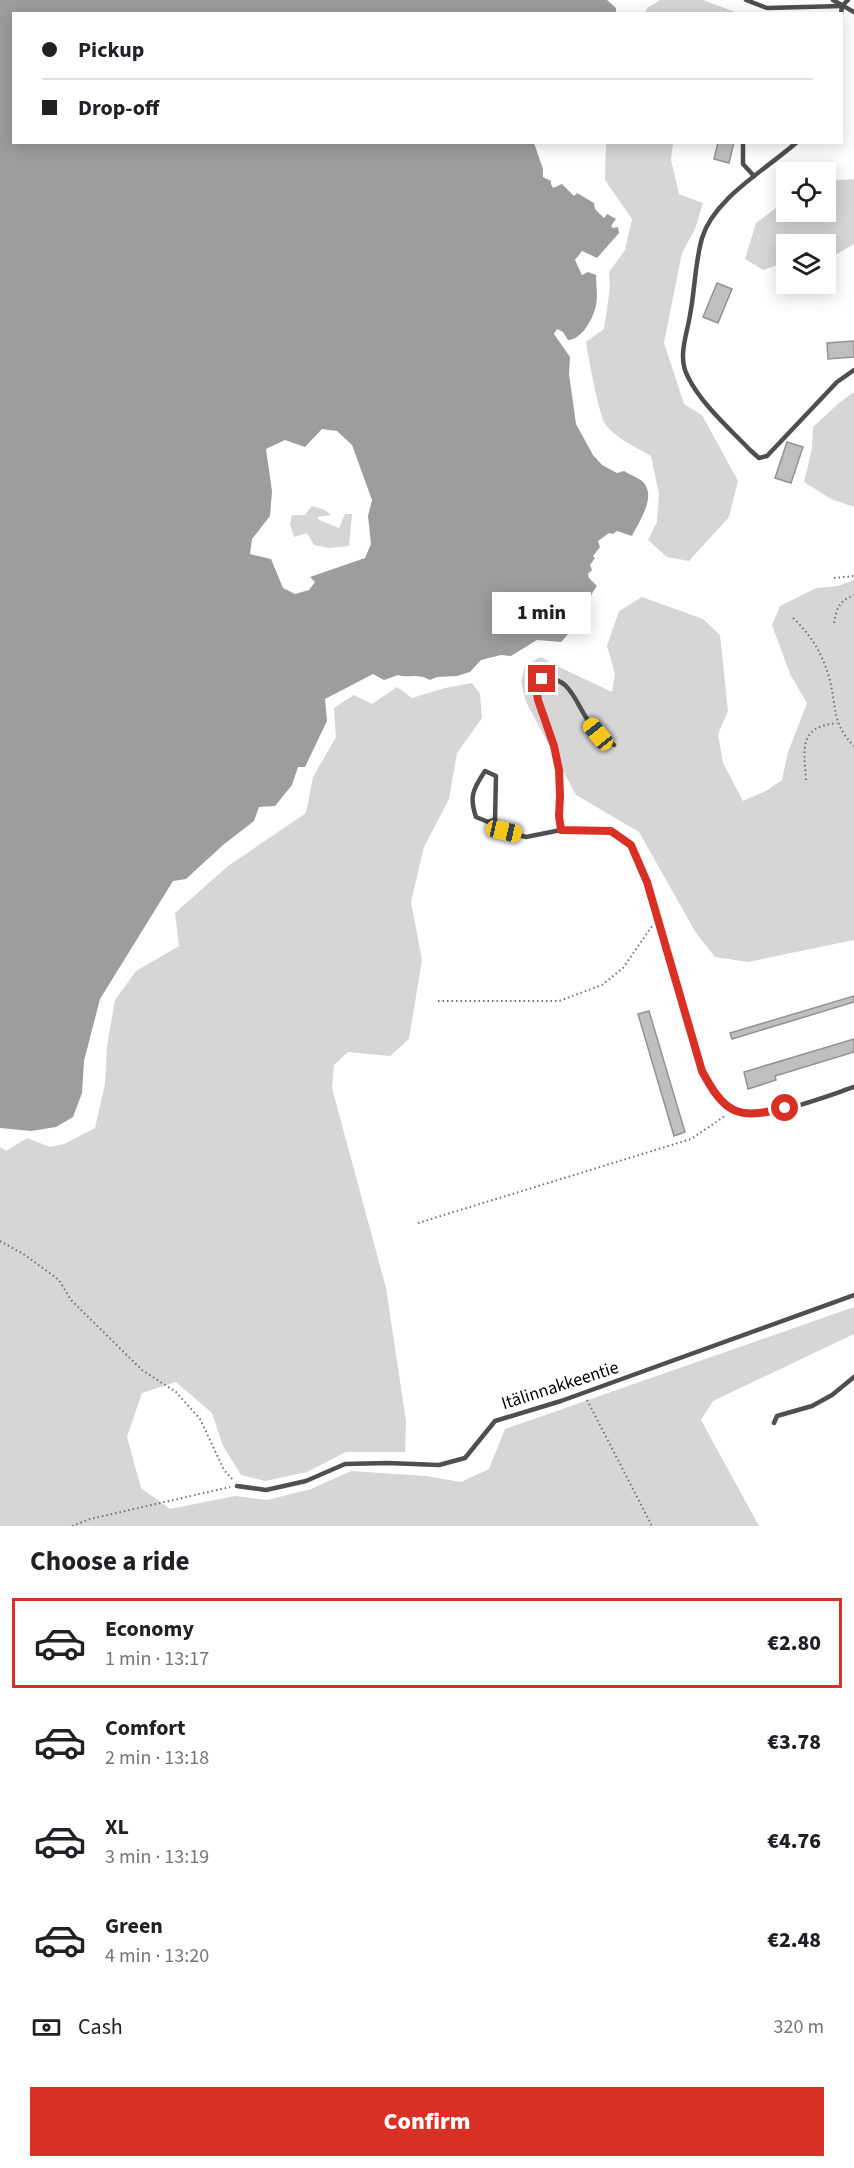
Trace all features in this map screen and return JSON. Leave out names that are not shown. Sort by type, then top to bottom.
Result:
[{"type":"lane","points":[[746,0],[767,8],[842,6]]},
{"type":"lane","points":[[833,0],[854,12]]},
{"type":"lane","points":[[841,12],[842,6],[848,0]]},
{"type":"lane","points":[[743,144],[743,164],[754,176]]},
{"type":"lane","points":[[794,144],[754,176],[717,211],[703,235],[696,263],[694,293],[682,356],[687,376],[699,395],[759,458],[767,456],[837,382],[854,370]]},
{"type":"lane","points":[[561,830],[559,770],[536,687],[542,679],[551,677],[565,684],[598,734],[614,745]]},
{"type":"lane","points":[[495,820],[488,822],[476,817],[471,801],[477,783],[485,771],[496,776],[495,820],[504,831],[526,837],[561,830],[611,831],[631,845],[647,882],[702,1071],[714,1094],[733,1111],[748,1114],[765,1113],[854,1087]]},
{"type":"lane","name":"Itälinnakkeentie","points":[[237,1486],[266,1490],[306,1481],[345,1464],[439,1465],[465,1458],[495,1421],[583,1393],[854,1295]]},
{"type":"lane","points":[[774,1423],[777,1416],[812,1406],[832,1395],[854,1377]]},
{"type":"path","points":[[834,578],[854,576]]},
{"type":"path","points":[[834,623],[837,607],[847,598],[854,596]]},
{"type":"path","points":[[793,618],[809,632],[818,650],[829,677],[837,723],[854,746]]},
{"type":"path","points":[[806,780],[804,743],[811,731],[825,724],[837,723]]},
{"type":"path","points":[[438,1001],[559,1001],[602,985],[623,968],[657,919]]},
{"type":"path","points":[[418,1223],[691,1139],[733,1111]]},
{"type":"path","points":[[0,1241],[25,1255],[59,1280],[71,1300],[142,1370],[176,1392],[200,1419],[224,1470],[237,1486],[90,1519],[72,1526]]},
{"type":"path","points":[[583,1393],[652,1526]]},
{"type":"shaded area","points":[[0,0],[607,0],[616,8],[616,12],[12,12],[12,144],[534,144],[543,169],[543,177],[551,181],[553,188],[562,184],[574,196],[577,193],[594,203],[595,209],[604,218],[607,214],[616,219],[611,226],[618,227],[619,233],[597,258],[582,251],[575,260],[582,275],[588,272],[596,275],[597,301],[590,321],[573,339],[568,340],[563,332],[557,329],[554,334],[570,357],[569,374],[576,424],[593,455],[602,465],[617,473],[624,471],[642,481],[648,494],[646,509],[632,536],[617,531],[613,534],[609,533],[598,541],[600,547],[593,556],[595,558],[590,565],[592,570],[588,574],[597,586],[590,599],[591,614],[587,619],[575,625],[561,642],[537,640],[511,656],[501,655],[481,660],[470,672],[457,676],[437,677],[430,680],[421,676],[398,675],[384,680],[373,674],[325,699],[327,721],[305,767],[298,767],[292,785],[275,806],[259,807],[254,821],[223,845],[186,879],[173,881],[100,999],[84,1061],[82,1093],[73,1117],[56,1127],[31,1131],[0,1128]],"holes":[[[322,429],[337,431],[352,445],[372,500],[368,516],[371,544],[365,558],[310,577],[315,582],[309,590],[295,594],[283,588],[271,559],[250,554],[252,539],[270,516],[272,491],[266,449],[285,440],[305,447]]]},
{"type":"shaded area","points":[[660,0],[703,0],[735,12],[645,12],[647,8]]},
{"type":"shaded area","points":[[606,144],[673,144],[671,160],[679,194],[703,203],[695,229],[682,253],[664,343],[684,404],[702,415],[738,481],[729,517],[689,561],[667,557],[648,540],[657,522],[659,494],[651,456],[620,438],[605,424],[591,372],[586,342],[604,329],[610,288],[609,272],[625,250],[632,219],[605,180]]},
{"type":"shaded area","points":[[854,179],[854,244],[836,254],[836,234],[776,234],[776,265],[763,270],[745,259],[756,223],[776,208],[776,222],[836,222],[836,181]]},
{"type":"shaded area","points":[[854,392],[854,507],[831,499],[804,482],[812,449],[813,427]]},
{"type":"shaded area","points":[[312,506],[325,510],[331,515],[317,517],[319,520],[339,528],[345,514],[352,514],[349,546],[329,548],[314,545],[307,533],[294,537],[290,524],[292,515],[305,515]]},
{"type":"shaded area","points":[[854,580],[854,940],[748,962],[715,957],[696,933],[639,832],[576,795],[526,702],[521,682],[525,665],[541,657],[612,692],[615,674],[607,646],[619,611],[642,597],[703,619],[720,635],[728,711],[718,734],[723,763],[743,801],[766,791],[782,780],[788,752],[807,703],[790,674],[772,625],[780,606],[816,588],[838,586]]},
{"type":"shaded area","points":[[472,683],[480,694],[482,718],[457,753],[449,799],[424,847],[411,902],[422,960],[409,1039],[390,1056],[348,1052],[334,1065],[332,1088],[386,1288],[406,1421],[405,1452],[346,1452],[307,1472],[265,1481],[241,1475],[223,1446],[212,1413],[176,1382],[142,1393],[127,1437],[141,1488],[170,1509],[235,1496],[267,1500],[311,1489],[351,1471],[426,1476],[461,1482],[489,1469],[505,1429],[854,1307],[854,1334],[713,1401],[701,1420],[759,1526],[0,1526],[0,1147],[6,1151],[27,1138],[50,1147],[64,1144],[95,1128],[105,1084],[107,1046],[115,1000],[136,971],[179,946],[175,913],[228,866],[306,813],[313,777],[336,737],[334,708],[354,695],[372,704],[397,687],[412,698]]},
{"type":"building","points":[[718,144],[734,144],[729,163],[714,159]]},
{"type":"building","points":[[717,283],[732,289],[718,323],[703,317]]},
{"type":"building","points":[[854,341],[854,357],[828,359],[827,343]]},
{"type":"building","points":[[787,442],[803,447],[791,483],[775,478]]},
{"type":"building","points":[[854,996],[854,1002],[732,1039],[730,1033]]},
{"type":"building","points":[[649,1011],[685,1132],[674,1136],[638,1014]]},
{"type":"building","points":[[854,1039],[854,1052],[775,1076],[776,1080],[748,1089],[744,1072]]},
{"type":"route","points":[[542,679],[536,687],[559,770],[561,830],[611,831],[631,845],[647,882],[702,1071],[714,1094],[733,1111],[748,1114],[785,1108]]}]
